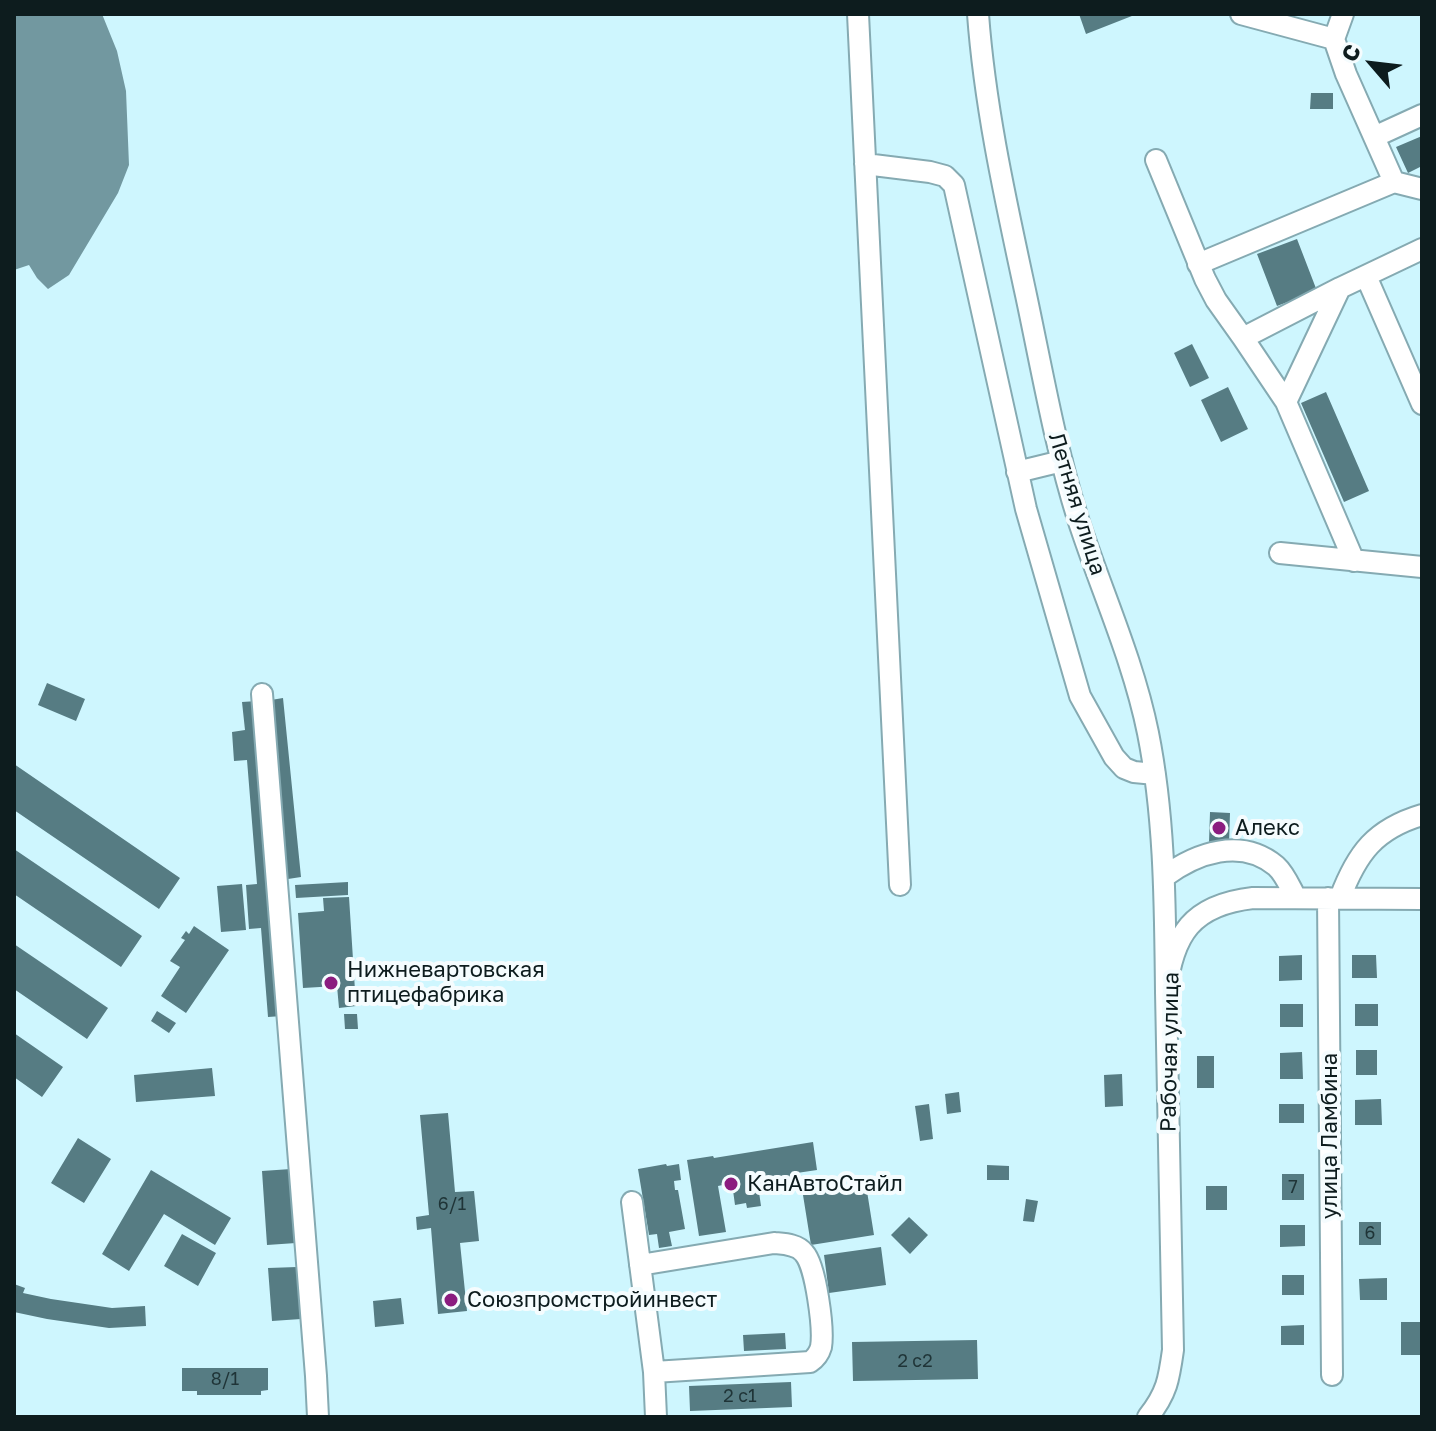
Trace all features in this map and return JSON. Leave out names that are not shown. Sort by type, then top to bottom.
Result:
[{"type":"street","points":[[858,14],[900,885]]},
{"type":"street","name":"Летняя улица","points":[[978,14],[980,46],[1006,200],[1062,461],[1079,520],[1127,656],[1148,730],[1164,877],[1166,992]]},
{"type":"street","points":[[1241,14],[1334,39]]},
{"type":"street","points":[[1343,14],[1334,39],[1346,74],[1394,182]]},
{"type":"street","points":[[1374,137],[1422,115]]},
{"type":"street","points":[[1156,160],[1216,300],[1286,402],[1354,561]]},
{"type":"street","points":[[865,164],[930,172],[945,176],[954,185],[1032,533],[1080,696],[1114,757],[1124,768],[1155,774]]},
{"type":"street","points":[[1198,264],[1394,182],[1422,189]]},
{"type":"street","points":[[1243,338],[1422,249]]},
{"type":"street","points":[[1366,276],[1422,404]]},
{"type":"street","points":[[1286,402],[1340,288]]},
{"type":"street","points":[[1017,472],[1062,461]]},
{"type":"street","points":[[1280,553],[1422,567]]},
{"type":"street","points":[[262,694],[318,1417]]},
{"type":"street","points":[[1334,898],[1368,844],[1388,830],[1422,815]]},
{"type":"street","points":[[1164,877],[1182,863],[1208,852],[1238,850],[1264,857],[1276,866],[1296,898]]},
{"type":"street","name":"улица Ламбина","points":[[1332,1375],[1334,898]]},
{"type":"street","name":"Рабочая улица","points":[[1148,1417],[1161,1401],[1169,1378],[1173,1350],[1166,992],[1178,942],[1204,913],[1240,899],[1422,899]]},
{"type":"street","points":[[632,1202],[654,1372],[656,1417]]},
{"type":"street","points":[[640,1265],[774,1243],[796,1247],[804,1252],[815,1280],[821,1337],[820,1350],[810,1362],[654,1372]]},
{"type":"water","points":[[14,14],[102,14],[117,51],[126,91],[129,165],[118,193],[69,275],[48,289],[29,265],[14,270]]},
{"type":"building","points":[[1079,14],[1137,14],[1086,34]]},
{"type":"building","points":[[1311,93],[1333,93],[1333,109],[1310,109]]},
{"type":"building","points":[[1422,136],[1422,166],[1408,173],[1396,147]]},
{"type":"building","points":[[1297,239],[1317,291],[1277,306],[1257,254]]},
{"type":"building","points":[[1192,344],[1209,378],[1190,387],[1174,353]]},
{"type":"building","points":[[1228,387],[1248,429],[1221,442],[1201,400]]},
{"type":"building","points":[[1326,392],[1369,491],[1344,502],[1301,403]]},
{"type":"building","points":[[47,683],[85,699],[76,721],[38,705]]},
{"type":"building","points":[[283,698],[301,877],[288,879],[271,700]]},
{"type":"building","points":[[257,701],[282,1016],[268,1017],[261,928],[249,929],[246,885],[257,884],[247,760],[234,761],[232,732],[245,730],[242,702]]},
{"type":"building","points":[[14,764],[180,878],[159,909],[14,810]]},
{"type":"building","name":"Алекс","points":[[1210,812],[1230,813],[1229,844],[1209,843]]},
{"type":"building","points":[[14,849],[142,936],[121,967],[14,894]]},
{"type":"building","points":[[348,882],[348,895],[296,898],[295,885]]},
{"type":"building","points":[[242,884],[246,930],[221,932],[217,886]]},
{"type":"building","points":[[349,897],[356,1006],[339,1008],[337,986],[303,988],[298,913],[324,911],[323,898]]},
{"type":"building","points":[[194,926],[229,950],[186,1013],[161,996],[180,967],[170,961],[185,940],[181,938],[186,931],[189,934]]},
{"type":"building","points":[[14,944],[108,1008],[87,1039],[14,989]]},
{"type":"building","points":[[1302,955],[1302,980],[1279,981],[1279,956]]},
{"type":"building","points":[[1352,955],[1376,955],[1377,978],[1352,978]]},
{"type":"building","points":[[1280,1004],[1303,1004],[1303,1027],[1280,1027]]},
{"type":"building","points":[[1355,1004],[1378,1004],[1378,1026],[1355,1026]]},
{"type":"building","points":[[157,1011],[176,1023],[169,1033],[151,1021]]},
{"type":"building","points":[[344,1014],[357,1014],[358,1029],[345,1029]]},
{"type":"building","points":[[14,1033],[63,1067],[42,1097],[14,1077]]},
{"type":"building","points":[[1356,1050],[1377,1050],[1377,1075],[1356,1075]]},
{"type":"building","points":[[1302,1052],[1303,1079],[1280,1079],[1280,1053]]},
{"type":"building","points":[[1197,1056],[1214,1056],[1214,1088],[1197,1088]]},
{"type":"building","points":[[212,1068],[215,1096],[136,1102],[134,1075]]},
{"type":"building","points":[[1122,1074],[1123,1106],[1105,1107],[1104,1075]]},
{"type":"building","points":[[959,1092],[961,1112],[947,1114],[945,1094]]},
{"type":"building","points":[[1381,1099],[1382,1125],[1355,1125],[1355,1100]]},
{"type":"building","points":[[929,1104],[933,1139],[920,1141],[915,1106]]},
{"type":"building","points":[[1279,1104],[1304,1104],[1304,1123],[1279,1123]]},
{"type":"building","points":[[448,1113],[455,1192],[474,1191],[479,1241],[460,1243],[467,1311],[438,1314],[431,1228],[417,1230],[416,1217],[429,1215],[420,1115]]},
{"type":"building","points":[[78,1138],[111,1159],[84,1203],[51,1183]]},
{"type":"building","points":[[813,1142],[817,1170],[790,1174],[792,1187],[759,1192],[761,1206],[747,1208],[746,1203],[735,1205],[732,1183],[718,1186],[726,1232],[699,1236],[687,1160]]},
{"type":"building","points":[[679,1164],[681,1180],[674,1181],[685,1229],[669,1232],[672,1246],[659,1248],[657,1234],[649,1235],[638,1169]]},
{"type":"building","points":[[987,1165],[1009,1166],[1009,1180],[987,1180]]},
{"type":"building","points":[[291,1169],[296,1243],[267,1245],[262,1171]]},
{"type":"building","points":[[151,1170],[231,1218],[215,1245],[164,1214],[129,1271],[102,1254]]},
{"type":"building","points":[[1282,1174],[1304,1174],[1304,1200],[1282,1200]]},
{"type":"building","points":[[866,1185],[874,1235],[811,1245],[803,1195]]},
{"type":"building","points":[[1206,1186],[1227,1186],[1227,1210],[1206,1210]]},
{"type":"building","points":[[1026,1199],[1038,1201],[1034,1222],[1023,1221]]},
{"type":"building","points":[[909,1217],[928,1235],[910,1254],[891,1235]]},
{"type":"building","points":[[1359,1222],[1381,1222],[1381,1245],[1359,1245]]},
{"type":"building","points":[[1280,1225],[1305,1225],[1305,1246],[1280,1247]]},
{"type":"building","points":[[182,1234],[216,1253],[198,1286],[164,1266]]},
{"type":"building","points":[[881,1247],[886,1285],[829,1293],[824,1255]]},
{"type":"building","points":[[297,1267],[301,1319],[272,1321],[268,1268]]},
{"type":"building","points":[[1282,1275],[1304,1275],[1304,1295],[1282,1295]]},
{"type":"building","points":[[1387,1278],[1387,1300],[1360,1300],[1359,1279]]},
{"type":"building","points":[[14,1284],[25,1288],[23,1293],[51,1299],[112,1308],[145,1306],[146,1326],[109,1328],[14,1312]]},
{"type":"building","points":[[401,1298],[404,1324],[375,1327],[373,1301]]},
{"type":"building","points":[[1401,1322],[1422,1322],[1422,1355],[1401,1355]]},
{"type":"building","points":[[1304,1325],[1304,1345],[1281,1345],[1281,1326]]},
{"type":"building","points":[[785,1333],[786,1349],[744,1351],[743,1335]]},
{"type":"building","points":[[977,1340],[978,1379],[853,1381],[852,1342]]},
{"type":"building","points":[[182,1368],[268,1368],[268,1390],[261,1391],[261,1395],[197,1395],[197,1391],[182,1391]]},
{"type":"building","points":[[791,1382],[792,1407],[690,1411],[689,1386]]},
{"type":"place","name":"Алекс","points":[[1219,828]]},
{"type":"place","name":"Нижневартовская птицефабрика","points":[[331,983]]},
{"type":"place","name":"КанАвтоСтайл","points":[[731,1184]]},
{"type":"place","name":"Союзпромстройинвест","points":[[451,1300]]}]
